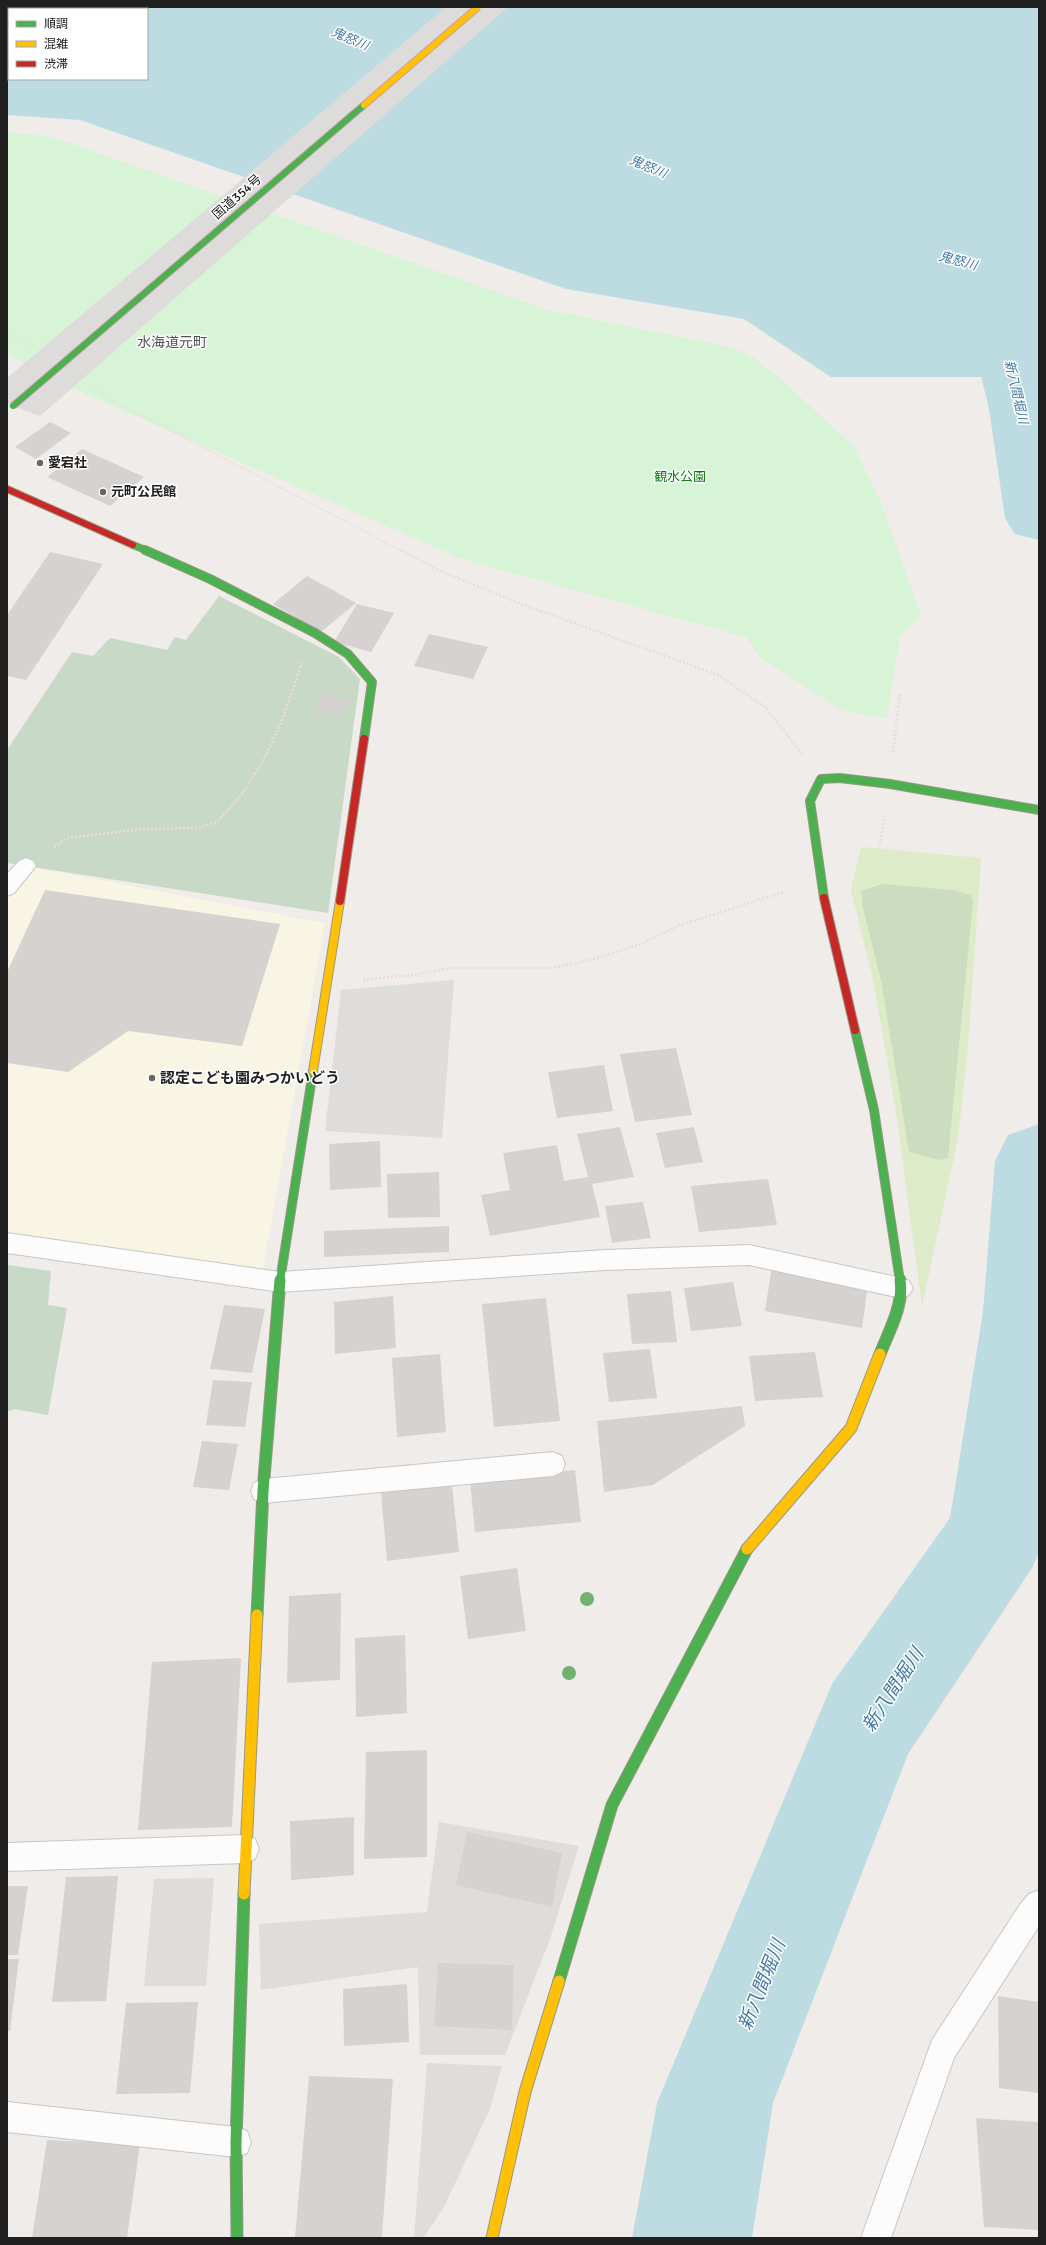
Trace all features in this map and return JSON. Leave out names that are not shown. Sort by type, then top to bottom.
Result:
[{"type":"main road","name":"国道354号","points":[[13,406],[478,7]]},
{"type":"main road","points":[[7,489],[210,579],[324,639],[348,654],[372,682],[338,914],[280,1282],[263,1491],[245,1849],[236,2142],[237,2238]]},
{"type":"main road","points":[[492,2238],[525,2092],[612,1805],[746,1550],[851,1428],[895,1317],[901,1288],[874,1110],[820,880],[810,801],[821,779],[840,778],[890,784],[966,799],[1039,810]]},
{"type":"street","points":[[7,888],[26,866]]},
{"type":"street","points":[[7,1242],[280,1282],[605,1260],[749,1255],[901,1288]]},
{"type":"street","points":[[263,1491],[553,1464]]},
{"type":"street","points":[[7,1857],[245,1849]]},
{"type":"street","points":[[876,2238],[942,2050],[1031,1913],[1039,1904]]},
{"type":"street","points":[[7,2117],[236,2142]]},
{"type":"path","points":[[7,333],[33,350]]},
{"type":"path","points":[[86,383],[112,400],[438,570],[524,605],[718,675],[765,707],[821,779]]},
{"type":"path","points":[[26,866],[67,838],[143,829],[196,828],[217,822],[243,792],[264,759],[281,722],[301,664],[324,639]]},
{"type":"path","points":[[890,784],[900,694]]},
{"type":"path","points":[[326,983],[420,974],[449,968],[553,968],[594,959],[641,944],[678,926],[820,880]]},
{"type":"shaded area","name":"認定こども園みつかいどう","points":[[26,866],[325,923],[263,1269],[7,1233],[7,888]]},
{"type":"shaded area","points":[[454,980],[442,1138],[325,1131],[341,990]]},
{"type":"shaded area","points":[[439,1822],[579,1846],[550,1939],[505,2055],[420,2055],[418,1967],[261,1990],[259,1924],[427,1912]]},
{"type":"shaded area","points":[[214,1878],[206,1986],[144,1986],[154,1879]]},
{"type":"shaded area","points":[[427,2063],[502,2066],[490,2109],[443,2209],[423,2238],[414,2238]]},
{"type":"green space","name":"観水公園","points":[[7,132],[52,137],[545,309],[733,348],[754,358],[781,379],[854,447],[880,501],[921,615],[900,636],[887,718],[843,711],[760,657],[746,637],[462,559],[65,385],[7,354]]},
{"type":"green space","points":[[219,596],[339,657],[360,679],[328,913],[7,863],[7,750],[72,652],[93,656],[110,638],[167,650],[175,637],[186,640]]},
{"type":"green space","points":[[861,847],[981,858],[968,1048],[958,1138],[922,1306],[896,1112],[873,980],[851,890]]},
{"type":"green space","points":[[882,884],[952,890],[971,895],[973,902],[948,1158],[940,1160],[909,1152],[882,985],[863,908],[861,891]]},
{"type":"green space","points":[[7,1265],[51,1271],[48,1305],[67,1308],[48,1415],[14,1409],[7,1412]]},
{"type":"water","name":"鬼怒川","points":[[7,7],[1039,7],[1039,377],[831,377],[744,319],[566,289],[80,120],[7,115]]},
{"type":"pier","points":[[446,7],[508,7],[40,416],[7,404],[7,378]]},
{"type":"building","points":[[50,422],[71,433],[36,459],[15,447]]},
{"type":"building","name":"元町公民館","points":[[82,449],[144,477],[110,506],[47,477]]},
{"type":"building","points":[[50,552],[103,564],[26,680],[7,676],[7,615]]},
{"type":"building","points":[[307,576],[356,603],[321,632],[273,604]]},
{"type":"building","points":[[357,604],[394,613],[371,652],[334,642]]},
{"type":"building","points":[[429,634],[488,647],[473,679],[414,666]]},
{"type":"building","points":[[322,694],[350,700],[342,716],[314,710]]},
{"type":"building","points":[[45,890],[280,924],[242,1046],[128,1031],[68,1072],[7,1063],[7,972]]},
{"type":"building","points":[[676,1048],[692,1115],[635,1122],[620,1054]]},
{"type":"building","points":[[604,1065],[613,1111],[557,1118],[548,1072]]},
{"type":"building","points":[[620,1127],[634,1177],[592,1184],[600,1217],[490,1236],[481,1195],[510,1190],[503,1153],[557,1145],[564,1181],[588,1177],[577,1134]]},
{"type":"building","points":[[694,1127],[703,1162],[665,1168],[656,1133]]},
{"type":"building","points":[[380,1141],[381,1187],[330,1190],[329,1144]]},
{"type":"building","points":[[439,1172],[440,1217],[388,1218],[387,1174]]},
{"type":"building","points":[[768,1179],[777,1225],[699,1232],[691,1186]]},
{"type":"building","points":[[643,1202],[651,1238],[612,1243],[605,1206]]},
{"type":"building","points":[[449,1226],[449,1252],[324,1257],[324,1231]]},
{"type":"building","points":[[772,1266],[868,1284],[862,1328],[765,1311]]},
{"type":"building","points":[[733,1282],[742,1326],[691,1331],[684,1288]]},
{"type":"building","points":[[671,1291],[677,1342],[632,1344],[627,1294]]},
{"type":"building","points":[[393,1296],[396,1348],[335,1354],[334,1302]]},
{"type":"building","points":[[546,1298],[560,1421],[494,1427],[482,1304]]},
{"type":"building","points":[[224,1305],[265,1309],[252,1373],[210,1369]]},
{"type":"building","points":[[650,1349],[657,1398],[609,1402],[603,1353]]},
{"type":"building","points":[[815,1352],[823,1397],[755,1401],[749,1356]]},
{"type":"building","points":[[440,1354],[446,1432],[397,1437],[392,1358]]},
{"type":"building","points":[[213,1380],[252,1382],[245,1427],[206,1425]]},
{"type":"building","points":[[742,1406],[745,1426],[653,1485],[604,1492],[597,1421]]},
{"type":"building","points":[[202,1441],[238,1444],[229,1490],[193,1487]]},
{"type":"building","points":[[575,1470],[581,1522],[475,1532],[470,1480]]},
{"type":"building","points":[[452,1485],[459,1552],[387,1561],[381,1493]]},
{"type":"building","points":[[517,1568],[526,1631],[468,1639],[460,1576]]},
{"type":"building","points":[[341,1593],[340,1680],[287,1683],[289,1596]]},
{"type":"building","points":[[405,1635],[407,1713],[356,1717],[355,1638]]},
{"type":"building","points":[[241,1658],[232,1827],[138,1830],[152,1662]]},
{"type":"building","points":[[427,1750],[427,1857],[364,1859],[366,1752]]},
{"type":"building","points":[[354,1817],[354,1875],[291,1880],[290,1821]]},
{"type":"building","points":[[467,1832],[562,1853],[552,1907],[456,1885]]},
{"type":"building","points":[[118,1876],[106,2001],[52,2002],[66,1877]]},
{"type":"building","points":[[7,1886],[28,1886],[18,1955],[7,1955]]},
{"type":"building","points":[[7,1959],[19,1959],[10,2031],[7,2031]]},
{"type":"building","points":[[438,1963],[514,1965],[512,2030],[434,2026]]},
{"type":"building","points":[[407,1984],[409,2042],[344,2046],[343,1989]]},
{"type":"building","points":[[998,1996],[1039,2002],[1039,2093],[999,2088]]},
{"type":"building","points":[[198,2002],[190,2093],[116,2094],[126,2003]]},
{"type":"building","points":[[309,2076],[393,2079],[382,2238],[295,2238]]},
{"type":"building","points":[[976,2118],[1039,2122],[1039,2230],[984,2227]]},
{"type":"building","points":[[47,2140],[140,2144],[127,2238],[32,2238]]},
{"type":"waterway","name":"新八間堀川","points":[[985,268],[1021,409],[1039,518]]},
{"type":"waterway","name":"新八間堀川","points":[[692,2238],[715,2103],[869,1721],[997,1535],[1029,1312],[1039,1161]]},
{"type":"traffic: fast","points":[[13,406],[364,105]]},
{"type":"traffic: fast","points":[[133,545],[210,579],[315,633],[348,654],[372,682],[364,739]]},
{"type":"traffic: fast","points":[[824,898],[820,880],[810,801],[821,779],[840,778],[890,784],[1039,810]]},
{"type":"traffic: fast","points":[[855,1030],[874,1110],[901,1288],[895,1317],[880,1354]]},
{"type":"traffic: fast","points":[[257,1615],[263,1491],[280,1282],[313,1071]]},
{"type":"traffic: fast","points":[[559,1981],[612,1805],[747,1549]]},
{"type":"traffic: fast","points":[[237,2238],[236,2142],[244,1894]]},
{"type":"traffic: slow","points":[[364,105],[478,7]]},
{"type":"traffic: slow","points":[[313,1071],[340,901]]},
{"type":"traffic: slow","points":[[747,1549],[851,1428],[880,1354]]},
{"type":"traffic: slow","points":[[244,1894],[257,1615]]},
{"type":"traffic: slow","points":[[492,2238],[525,2092],[559,1981]]},
{"type":"traffic: jam","points":[[7,489],[133,545]]},
{"type":"traffic: jam","points":[[340,901],[364,739]]},
{"type":"traffic: jam","points":[[824,898],[855,1030]]},
{"type":"place","name":"愛宕社","points":[[40,463]]},
{"type":"place","name":"元町公民館","points":[[103,492]]},
{"type":"place","name":"認定こども園みつかいどう","points":[[152,1078]]},
{"type":"district","name":"水海道元町","points":[[172,342]]}]
